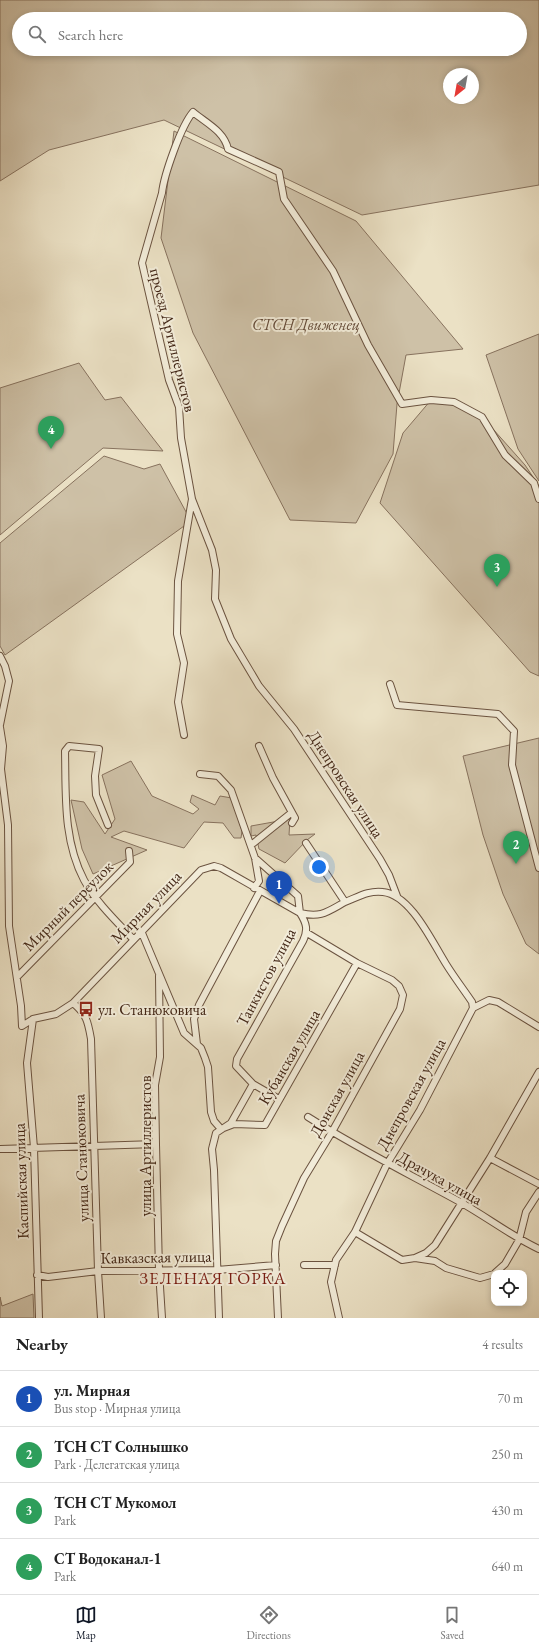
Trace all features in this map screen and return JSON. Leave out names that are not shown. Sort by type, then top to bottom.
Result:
[{"type":"street","name":"проезд Артиллеристов","points":[[294,729],[259,686],[231,639],[215,599],[216,570],[212,550],[192,499],[181,438],[179,407],[169,380],[142,263],[162,193],[163,182],[175,146],[192,112],[221,134],[226,141],[228,149],[279,172],[284,199],[332,271],[368,345],[402,404],[431,400],[454,402],[482,417],[505,455],[534,483],[539,499]]},
{"type":"street","points":[[184,735],[178,702],[184,663],[177,634],[178,581],[192,499]]},
{"type":"street","points":[[0,656],[5,666],[9,681],[0,726],[2,746],[1,769],[8,825],[9,926],[17,977]]},
{"type":"street","points":[[390,684],[397,705],[498,714],[514,731],[512,764],[539,868]]},
{"type":"street","name":"Днепровская улица","points":[[294,729],[380,859],[389,875],[397,896],[411,909],[422,925],[472,1002],[473,1008],[420,1110],[387,1164],[355,1232],[336,1260],[331,1282],[339,1318]]},
{"type":"street","points":[[108,825],[96,795],[95,776],[99,748],[69,746],[65,751],[68,832],[72,850],[84,880],[96,897],[133,939]]},
{"type":"street","points":[[259,746],[273,778],[295,818],[292,823]]},
{"type":"street","points":[[197,1044],[194,1019],[199,1005],[257,890],[259,882],[251,844],[231,790],[218,776],[200,774]]},
{"type":"street","points":[[251,844],[291,813]]},
{"type":"street","points":[[306,843],[345,902],[371,891],[385,892],[397,896]]},
{"type":"street","name":"Мирный переулок","points":[[17,977],[130,862],[129,851]]},
{"type":"street","points":[[255,858],[298,896],[300,913]]},
{"type":"street","name":"Мирная улица","points":[[17,977],[22,1026],[33,1019],[56,1014],[73,1004],[133,939],[142,933],[201,870],[214,866],[221,868],[257,890],[300,913]]},
{"type":"street","name":"Танкистов улица","points":[[300,913],[313,916],[319,915],[345,902]]},
{"type":"street","name":"Танкистов улица","points":[[253,1084],[236,1066],[237,1059],[307,933],[307,923],[300,913]]},
{"type":"street","points":[[142,933],[184,1033],[201,1048],[207,1062],[211,1112],[214,1121],[221,1129]]},
{"type":"street","name":"Донская улица","points":[[278,1318],[275,1254],[276,1242],[282,1226],[304,1178],[332,1132],[400,1009],[403,995],[399,986],[392,980],[358,963],[307,933]]},
{"type":"street","name":"Кубанская улица","points":[[221,1129],[234,1124],[265,1125],[358,963]]},
{"type":"street","name":"улица Артиллеристов","points":[[159,973],[160,1057],[155,1085],[159,1271],[162,1318]]},
{"type":"street","points":[[473,1008],[489,1000],[498,1002],[539,1027]]},
{"type":"street","name":"улица Станюковича","points":[[73,1004],[82,1011],[88,1020],[91,1039],[98,1271],[101,1318]]},
{"type":"street","name":"Каспийская улица","points":[[33,1019],[27,1063],[34,1148],[39,1318]]},
{"type":"street","points":[[355,1232],[402,1260],[415,1258],[426,1253],[435,1245],[462,1203],[490,1158],[539,1072]]},
{"type":"street","points":[[219,1318],[212,1149],[216,1133],[231,1123],[253,1084],[279,1099]]},
{"type":"street","name":"Драчука улица","points":[[308,1117],[387,1164],[462,1203],[519,1240],[539,1249]]},
{"type":"street","points":[[0,1149],[156,1144]]},
{"type":"street","points":[[490,1158],[539,1184]]},
{"type":"street","points":[[499,1270],[505,1264],[519,1240],[526,1212],[539,1192]]},
{"type":"street","points":[[415,1258],[435,1261],[446,1268],[480,1278],[491,1275]]},
{"type":"street","name":"Кавказская улица","points":[[37,1275],[48,1276],[98,1271],[218,1270],[276,1265]]},
{"type":"street","points":[[304,1265],[335,1265]]},
{"type":"green space","points":[[0,0],[539,0],[539,185],[362,215],[164,120],[49,150],[0,181]]},
{"type":"green space","name":"СТСН Движенец","points":[[174,131],[356,221],[463,349],[406,355],[397,404],[393,454],[356,523],[290,520],[193,333],[161,238]]},
{"type":"green space","points":[[539,334],[539,481],[518,449],[486,355]]},
{"type":"green space","points":[[79,363],[105,400],[121,397],[163,451],[103,448],[0,535],[0,388]]},
{"type":"green space","points":[[431,400],[476,410],[525,465],[539,486],[539,676],[530,672],[380,503],[403,433]]},
{"type":"green space","points":[[104,456],[144,469],[160,464],[191,521],[5,655],[0,646],[0,543]]},
{"type":"green space","points":[[539,738],[539,954],[526,944],[503,894],[483,835],[463,756]]},
{"type":"green space","points":[[131,761],[152,796],[193,814],[199,809],[190,802],[192,795],[215,805],[220,796],[232,798],[242,831],[241,838],[234,838],[223,823],[204,822],[184,848],[124,831],[111,837],[147,850],[93,874],[82,849],[71,800],[84,802],[105,834],[115,819],[102,775]]},
{"type":"green space","points":[[290,819],[289,835],[315,834],[307,840],[285,863],[259,849],[256,835],[251,836],[251,826]]},
{"type":"green space","points":[[33,1294],[34,1318],[0,1318],[0,1297],[2,1306]]},
{"type":"place","name":"СТ Водоканал-1","points":[[51,449]]},
{"type":"place","name":"ТСН СТ Мукомол","points":[[497,587]]},
{"type":"place","name":"ТСН СТ Солнышко","points":[[516,864]]},
{"type":"place","name":"ул. Мирная","points":[[279,904]]},
{"type":"place","name":"ул. Станюковича","points":[[86,1009]]},
{"type":"district","name":"ЗЕЛЕНАЯ ГОРКА","points":[[213,1278]]}]
